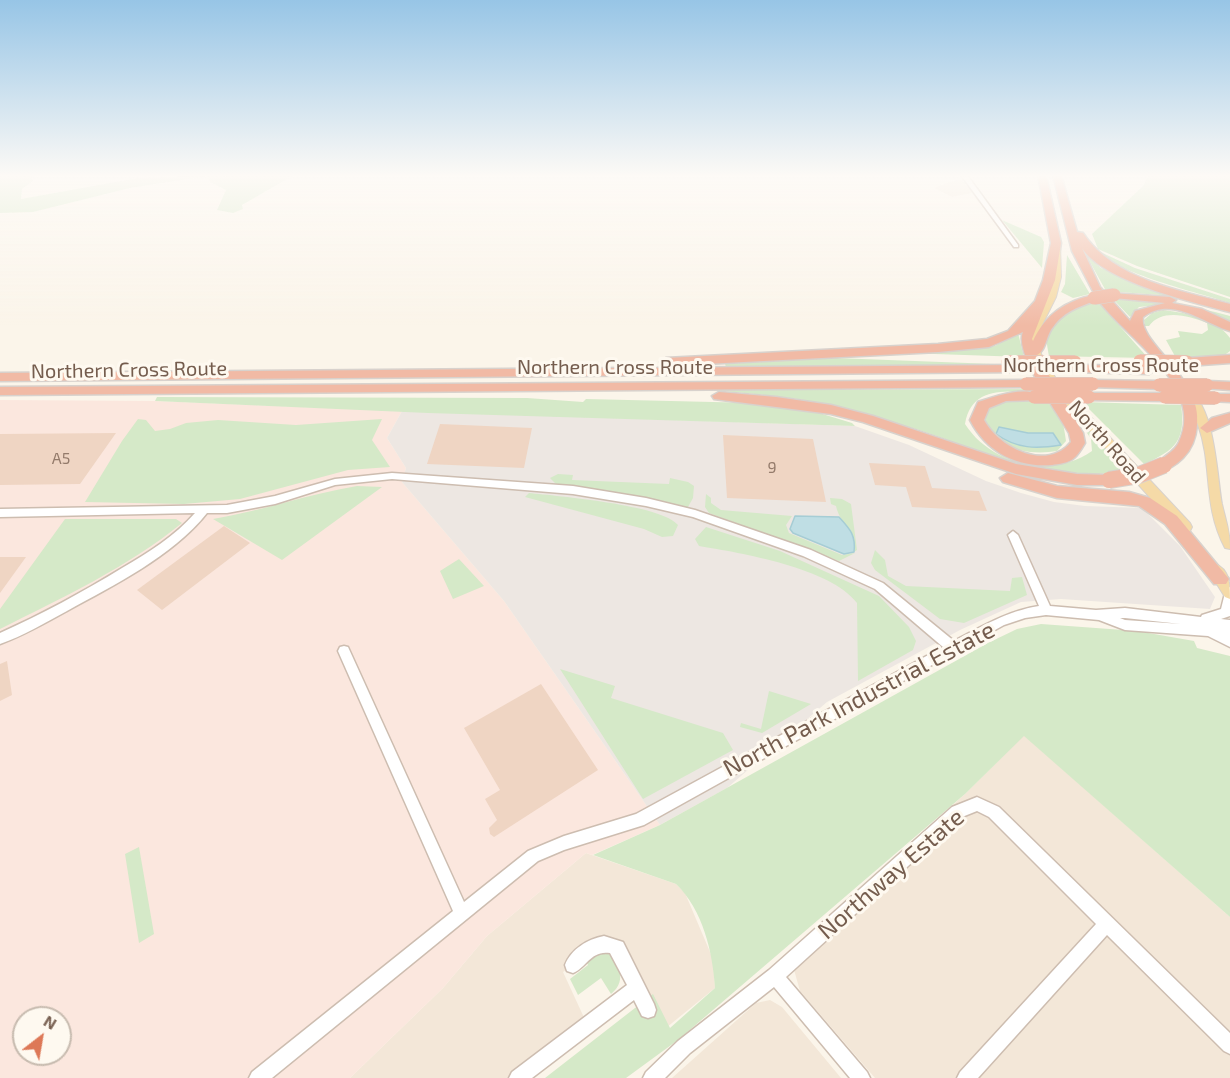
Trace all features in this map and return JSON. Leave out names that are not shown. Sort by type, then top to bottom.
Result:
[{"type":"highway","points":[[1052,225],[1056,243],[1049,279],[1026,339],[1033,354],[1062,407],[1071,421],[1078,443],[1068,456],[1044,461],[1011,453],[986,437],[977,420],[983,405],[1030,391],[1091,390],[1162,391],[1230,398]]},
{"type":"highway","points":[[1071,225],[1076,248],[1088,276],[1108,304],[1152,349]]},
{"type":"highway","points":[[1075,225],[1086,249],[1104,263],[1127,275],[1230,308]]},
{"type":"highway","points":[[1033,354],[1046,325],[1054,317],[1076,302],[1094,298],[1114,295],[1168,299],[1230,314]]},
{"type":"highway","points":[[0,377],[483,372],[989,343],[1012,334],[1020,328],[1038,304]]},
{"type":"highway","points":[[444,387],[749,398],[789,402],[845,414],[1025,472],[1061,479],[1109,480],[1139,475],[1164,465],[1179,454],[1191,429],[1191,418],[1184,390],[1136,327],[1138,314],[1154,308],[1191,310],[1230,327]]},
{"type":"highway","points":[[787,356],[1012,365]]},
{"type":"highway","points":[[1191,366],[1230,359]]},
{"type":"highway","name":"Northern Cross Route","points":[[483,372],[1012,365],[1191,366],[1230,371]]},
{"type":"highway","name":"Northern Cross Route","points":[[1162,391],[1207,385],[1230,386]]},
{"type":"highway","name":"Northern Cross Route","points":[[0,391],[444,387],[1030,391]]},
{"type":"highway","points":[[845,414],[1033,486],[1073,495],[1129,498],[1144,502],[1171,520],[1220,579]]},
{"type":"highway","points":[[1207,428],[1217,421],[1230,418]]},
{"type":"main road","points":[[1033,354],[1034,328],[1051,296],[1059,265],[1056,243]]},
{"type":"main road","name":"North Road","points":[[1033,354],[1056,385],[1193,537],[1206,553],[1230,593]]},
{"type":"main road","points":[[1184,390],[1196,403],[1207,428],[1212,459],[1213,498],[1217,517],[1230,544]]},
{"type":"street","points":[[1001,225],[1016,246]]},
{"type":"street","points":[[0,513],[203,511],[254,505],[335,482],[384,477],[573,490],[646,502],[719,521],[807,552],[867,579],[887,592],[952,647]]},
{"type":"street","points":[[0,639],[143,561],[192,526],[203,511]]},
{"type":"street","points":[[1012,535],[1046,610]]},
{"type":"street","name":"North Road","points":[[1197,620],[1226,614],[1230,593]]},
{"type":"street","name":"North Park Industrial Estate","points":[[258,1078],[409,954],[534,856],[564,843],[632,823],[1000,622],[1025,613],[1046,610],[1096,615],[1125,613],[1230,625]]},
{"type":"street","name":"North Park Industrial Estate","points":[[1096,615],[1125,625],[1230,633]]},
{"type":"street","name":"North Park Industrial Estate","points":[[1210,632],[1230,642]]},
{"type":"street","points":[[344,651],[462,914]]},
{"type":"street","name":"Northway Estate","points":[[652,1078],[684,1047],[775,976],[957,812],[977,804],[994,812],[1230,1045]]},
{"type":"street","points":[[966,1078],[1107,923]]},
{"type":"street","points":[[573,965],[581,955],[601,943],[609,943],[617,948],[648,1010]]},
{"type":"street","points":[[775,976],[861,1078]]},
{"type":"street","points":[[518,1078],[636,988]]},
{"type":"shaded area","points":[[0,400],[155,401],[402,411],[387,438],[406,468],[402,482],[504,601],[660,825],[592,855],[586,853],[487,936],[443,988],[350,1078],[0,1078]]},
{"type":"shaded area","points":[[402,411],[855,426],[909,445],[986,481],[1021,493],[1054,502],[1085,506],[1142,508],[1180,546],[1215,597],[1210,609],[1061,599],[1021,602],[960,630],[827,702],[727,788],[660,825],[504,601],[402,482],[406,468],[387,438]]},
{"type":"shaded area","points":[[1024,735],[1230,917],[1230,1078],[875,1078],[800,991],[789,952],[965,794]]},
{"type":"shaded area","points":[[586,853],[676,884],[685,893],[713,959],[715,988],[661,1032],[617,948],[573,965],[563,972],[587,1024],[517,1078],[350,1078],[443,988],[487,936]]},
{"type":"shaded area","points":[[770,1000],[782,1007],[841,1078],[672,1078],[756,1003]]},
{"type":"green space","points":[[1006,225],[1014,225],[1041,237],[1044,242],[1042,268]]},
{"type":"green space","points":[[1101,225],[1230,225],[1230,297],[1137,266],[1098,249],[1092,234]]},
{"type":"green space","points":[[1096,250],[1135,268],[1230,299],[1230,303],[1120,267]]},
{"type":"green space","points":[[1067,255],[1090,294],[1073,298],[1061,292],[1065,284]]},
{"type":"green space","points":[[1086,255],[1101,268],[1173,296],[1106,291]]},
{"type":"green space","points":[[1112,298],[1157,301],[1186,306],[1230,316],[1230,322],[1168,304],[1139,307],[1130,317]]},
{"type":"green space","points":[[1097,302],[1148,358],[1049,356],[1047,336],[1054,322],[1074,308]]},
{"type":"green space","points":[[1163,310],[1209,321],[1230,338],[1230,351],[1212,358],[1176,358],[1166,340],[1180,337],[1178,331],[1202,334],[1208,330],[1207,323],[1184,316],[1168,315],[1145,326],[1144,320],[1152,313]]},
{"type":"green space","points":[[1018,333],[1024,357],[905,353],[995,346]]},
{"type":"green space","points":[[835,358],[1021,365],[726,367],[725,364]]},
{"type":"green space","points":[[1045,389],[1046,392],[1007,391],[985,396],[976,401],[969,411],[965,424],[976,438],[1006,458],[1042,466],[1059,464],[1076,460],[1092,451],[1091,439],[1070,407],[1126,470],[1099,474],[1073,474],[1047,470],[995,457],[919,430],[832,406],[780,397],[710,390]]},
{"type":"green space","points":[[157,397],[527,398],[583,402],[586,399],[755,403],[806,409],[852,423],[855,426],[428,413],[155,401]]},
{"type":"green space","points":[[1036,401],[1051,405],[1057,410],[1064,427],[1066,441],[1057,451],[1022,451],[1000,442],[992,434],[984,412],[997,403]]},
{"type":"green space","points":[[1082,402],[1181,405],[1180,435],[1164,454],[1144,464]]},
{"type":"green space","points":[[138,419],[146,420],[155,431],[170,429],[186,423],[218,420],[296,425],[382,419],[372,440],[390,467],[348,470],[240,499],[184,504],[85,502]]},
{"type":"green space","points":[[558,474],[573,475],[572,480],[669,484],[670,478],[688,482],[694,486],[693,498],[688,507],[683,508],[634,496],[557,485],[550,478]]},
{"type":"green space","points":[[357,486],[382,487],[282,560],[213,519],[321,493]]},
{"type":"green space","points":[[529,493],[632,507],[668,518],[678,525],[673,536],[662,537],[644,529],[525,497]]},
{"type":"green space","points":[[706,494],[711,498],[711,503],[721,510],[792,516],[786,525],[789,533],[842,555],[855,553],[839,561],[709,513],[705,507]]},
{"type":"green space","points":[[830,498],[842,499],[851,504],[857,550],[854,552],[851,533],[836,506],[831,504]]},
{"type":"green space","points":[[65,519],[176,519],[182,523],[117,568],[0,629],[0,609]]},
{"type":"green space","points":[[706,527],[780,551],[879,596],[909,627],[916,641],[913,650],[858,681],[857,603],[827,580],[807,571],[761,558],[699,546],[695,539]]},
{"type":"green space","points":[[875,550],[885,560],[888,576],[906,586],[1010,591],[1012,578],[1022,577],[1027,595],[964,623],[940,619],[875,570],[871,563]]},
{"type":"green space","points":[[459,559],[484,586],[453,599],[440,571]]},
{"type":"green space","points":[[1041,624],[1137,631],[1194,641],[1197,648],[1230,656],[1230,917],[1024,736],[965,794],[678,1040],[626,1078],[545,1078],[653,994],[670,1028],[715,988],[709,947],[700,919],[676,884],[593,855],[660,825],[988,643],[1017,629]]},
{"type":"green space","points":[[560,669],[615,686],[611,698],[723,733],[733,750],[643,799]]},
{"type":"green space","points":[[769,691],[811,704],[762,733],[740,727],[741,723],[761,729]]},
{"type":"green space","points":[[139,847],[154,934],[139,943],[125,854]]},
{"type":"green space","points":[[602,948],[617,964],[619,983],[611,994],[601,978],[578,995],[570,979],[588,965],[586,961]]},
{"type":"water","points":[[999,427],[1028,433],[1053,433],[1061,445],[1027,447],[1011,443],[996,434]]},
{"type":"water","points":[[795,516],[839,517],[851,533],[854,552],[844,554],[793,533],[790,529]]},
{"type":"building","points":[[440,424],[532,428],[524,468],[427,464]]},
{"type":"building","points":[[116,433],[80,484],[0,485],[0,434]]},
{"type":"building","points":[[723,435],[813,439],[826,502],[727,498]]},
{"type":"building","points":[[869,463],[925,466],[932,488],[979,491],[987,511],[912,507],[906,487],[875,485]]},
{"type":"building","points":[[224,526],[250,543],[162,610],[137,590]]},
{"type":"building","points":[[0,557],[26,557],[0,593]]},
{"type":"building","points":[[7,661],[12,695],[0,701],[0,664]]},
{"type":"building","points":[[541,684],[598,770],[494,837],[490,834],[489,828],[497,820],[485,799],[500,790],[464,728]]}]
